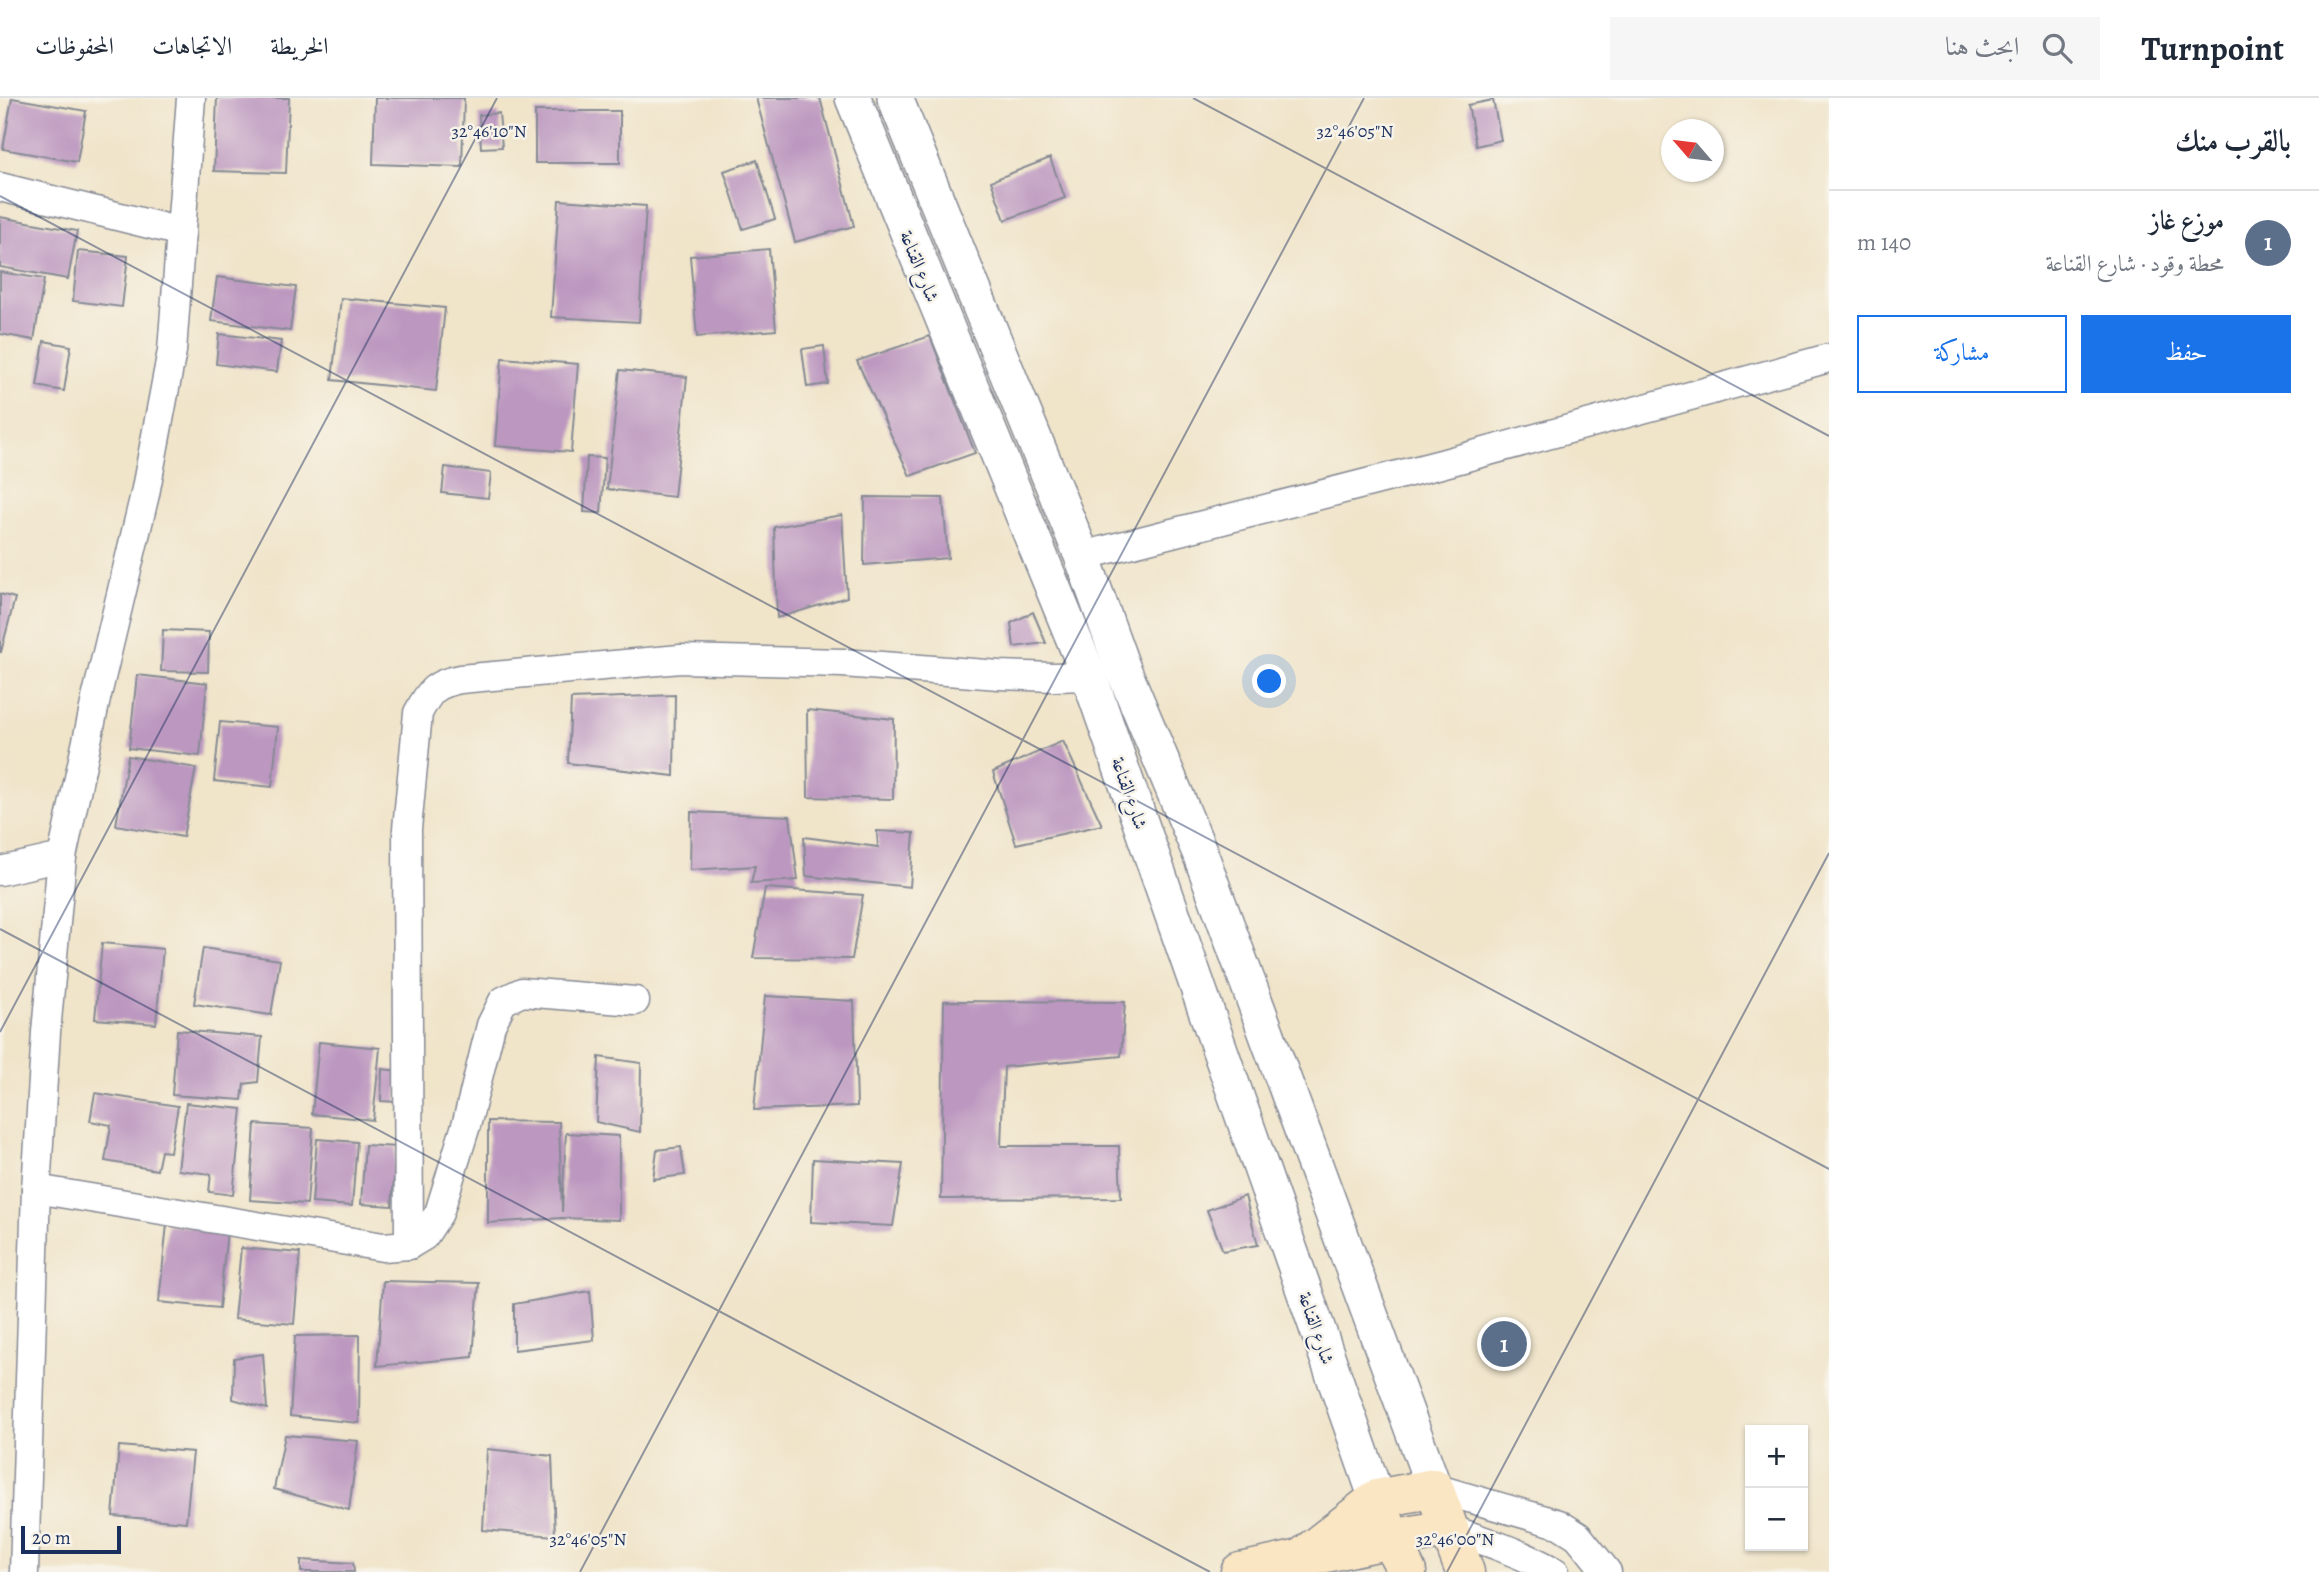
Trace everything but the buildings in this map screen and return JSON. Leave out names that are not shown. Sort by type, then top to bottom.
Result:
[{"type":"main road","points":[[1298,1560],[1377,1499],[1434,1488],[1465,1572]]},
{"type":"main road","points":[[1377,1499],[1390,1538],[1407,1572]]},
{"type":"main road","points":[[1240,1572],[1390,1538],[1449,1528]]},
{"type":"street","points":[[24,1572],[36,1189],[46,1032],[62,857],[145,494],[172,351],[191,98]]},
{"type":"street","name":"شارع القناعة","points":[[853,98],[1089,676],[1377,1499]]},
{"type":"street","name":"شارع القناعة","points":[[895,98],[1082,556],[1121,664],[1200,853],[1434,1488]]},
{"type":"street","points":[[0,187],[181,232]]},
{"type":"street","points":[[1082,556],[1441,464],[1829,358]]},
{"type":"street","points":[[409,1245],[407,829],[418,713],[426,697],[439,684],[460,679],[680,659],[843,663],[999,675],[1089,676]]},
{"type":"street","points":[[0,871],[62,857]]},
{"type":"street","points":[[36,1189],[383,1247],[409,1245],[424,1236],[439,1213],[467,1122],[491,1025],[503,1001],[522,992],[635,1001]]},
{"type":"street","points":[[1434,1488],[1559,1524],[1577,1536],[1607,1572]]},
{"type":"street","points":[[1449,1528],[1495,1543],[1531,1558],[1555,1572]]},
{"type":"place","name":"موزع غاز","points":[[1504,1344]]}]
